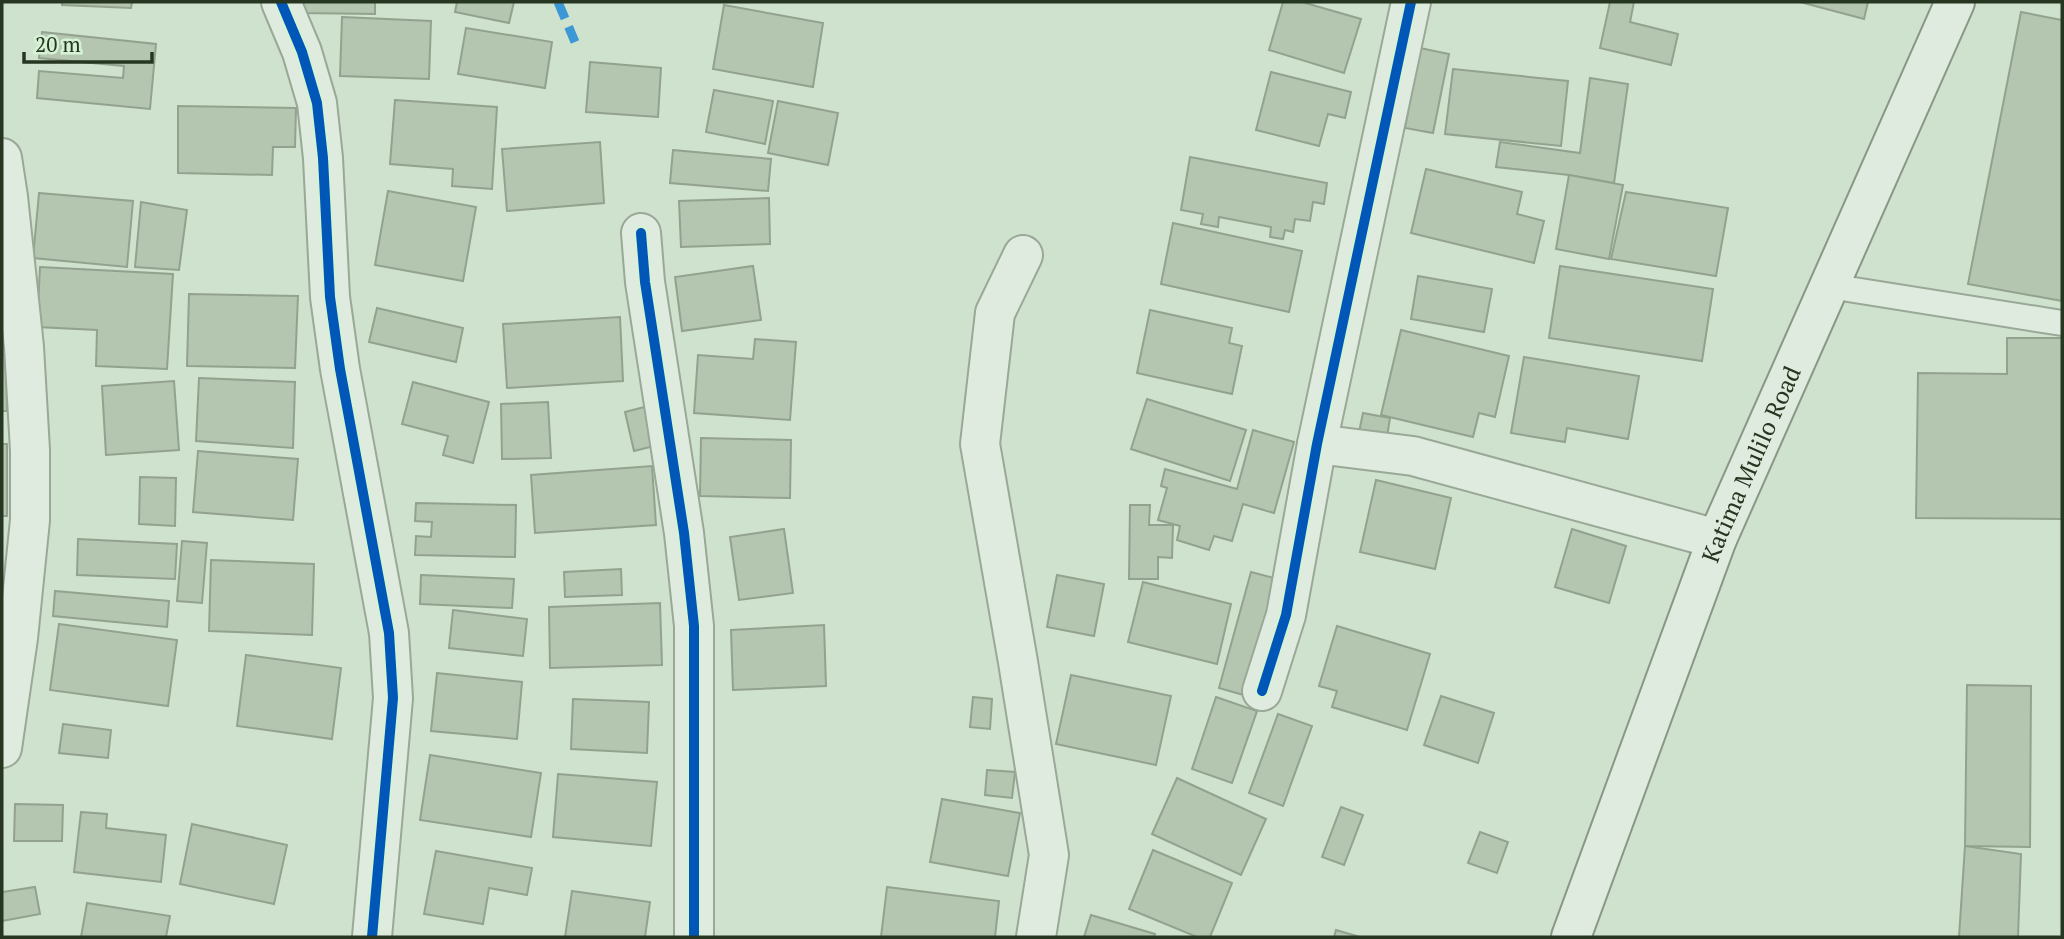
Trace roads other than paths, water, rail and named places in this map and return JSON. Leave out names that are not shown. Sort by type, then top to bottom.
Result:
[{"type":"street","points":[[281,2],[302,52],[317,103],[323,158],[330,297],[338,356],[389,633],[393,698],[372,937]]},
{"type":"street","points":[[1262,691],[1286,615],[1317,444],[1410,2]]},
{"type":"street","name":"Katima Mulilo Road","points":[[1571,937],[1717,539],[1955,2]]},
{"type":"street","points":[[2,158],[24,347],[30,450],[30,520],[18,638],[2,748]]},
{"type":"street","points":[[640,233],[645,282],[684,533],[694,626],[694,937]]},
{"type":"street","points":[[1023,255],[995,313],[980,444],[1016,648],[1048,855],[1036,937]]},
{"type":"street","points":[[1317,444],[1413,456],[1717,539]]},
{"type":"lane","points":[[1829,286],[2062,323]]}]
